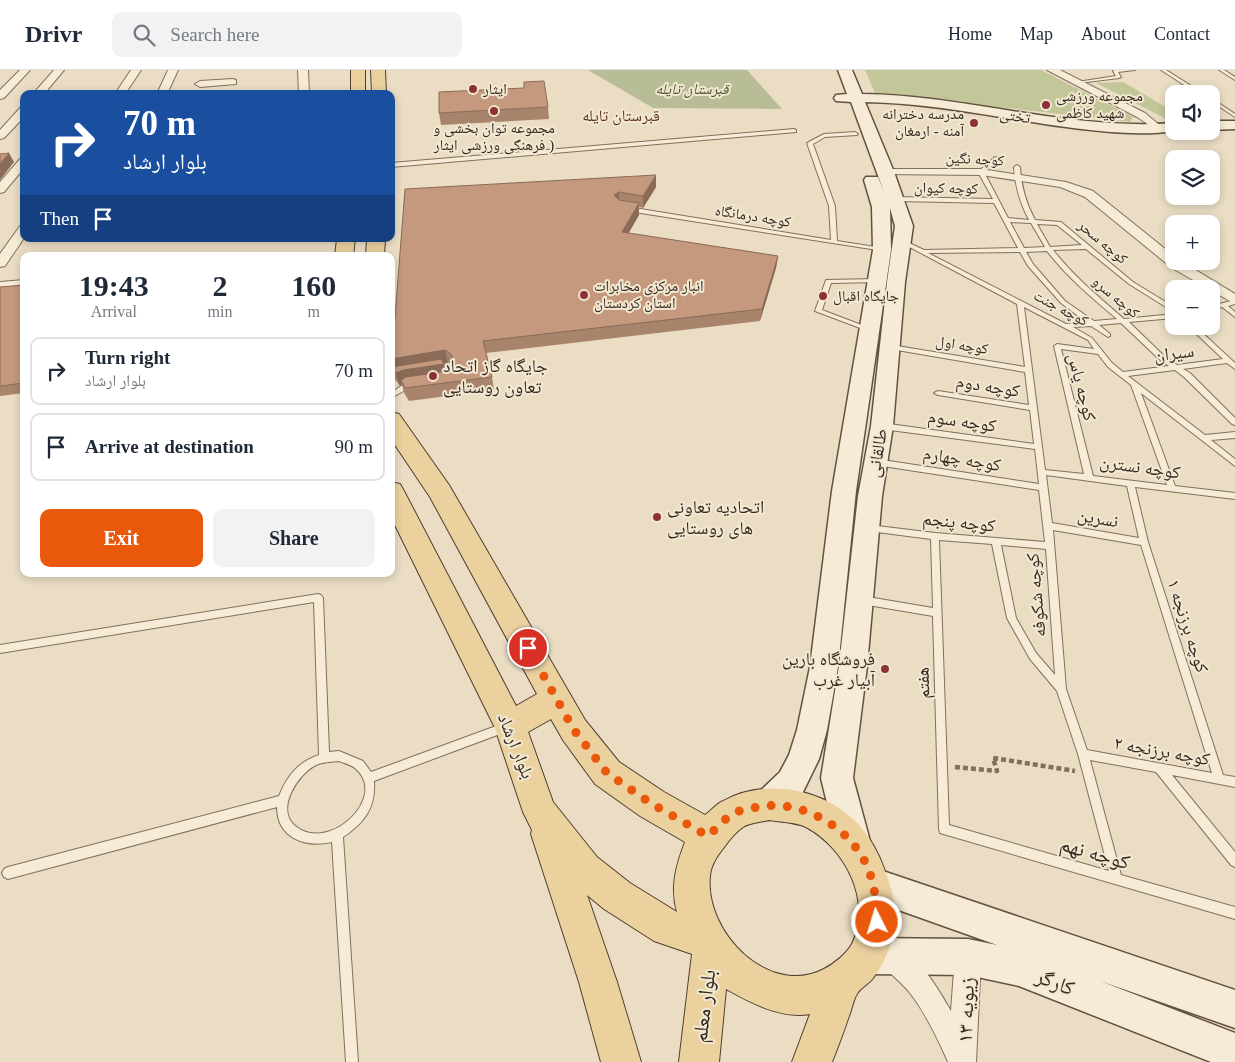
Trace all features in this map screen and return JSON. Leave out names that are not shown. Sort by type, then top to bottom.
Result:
[{"type":"main road","points":[[358,70],[358,90]]},
{"type":"main road","points":[[378,70],[379,90]]},
{"type":"main road","name":"طالقانی","points":[[829,70],[849,98],[886,172],[904,226],[903,247],[896,282],[882,426],[866,536],[853,666],[836,778],[854,845]]},
{"type":"main road","name":"طالقانی","points":[[845,70],[855,134],[881,207],[903,247]]},
{"type":"main road","name":"تختی","points":[[849,98],[917,102],[1062,122],[1134,129],[1165,128]]},
{"type":"main road","points":[[1220,126],[1235,125]]},
{"type":"main road","name":"طالقانی","points":[[769,804],[791,782],[803,760],[812,730],[824,667],[844,491],[877,281],[903,247]]},
{"type":"main road","points":[[395,426],[440,492],[574,730],[607,773],[652,804],[708,836]]},
{"type":"main road","name":"بلوار ارشاد","points":[[395,499],[510,726],[540,812],[584,870],[617,896],[667,928],[708,944]]},
{"type":"main road","points":[[838,537],[866,536]]},
{"type":"main road","points":[[510,726],[556,700]]},
{"type":"main road","points":[[812,1062],[867,965],[877,922],[874,885],[866,864],[854,845],[829,822],[800,808],[769,804],[735,813],[708,836],[696,858],[692,884],[694,912],[708,944],[738,977],[773,993],[810,995],[867,965]]},
{"type":"main road","points":[[540,812],[598,982],[621,1062]]},
{"type":"main road","name":"کارگر","points":[[874,885],[1235,1009]]},
{"type":"main road","name":"بلوار معلم","points":[[699,1062],[708,944]]},
{"type":"main road","name":"کارگر","points":[[867,965],[968,957],[1018,968],[1235,1052]]},
{"type":"street","points":[[0,96],[25,70]]},
{"type":"street","points":[[42,90],[59,70]]},
{"type":"street","points":[[123,90],[136,70]]},
{"type":"street","points":[[164,90],[174,70]]},
{"type":"street","points":[[231,90],[235,70]]},
{"type":"street","points":[[303,70],[304,90]]},
{"type":"street","points":[[1052,70],[1080,82],[1141,115],[1158,128]]},
{"type":"street","points":[[200,84],[233,82]]},
{"type":"street","points":[[0,136],[20,114]]},
{"type":"street","points":[[0,190],[20,160]]},
{"type":"street","name":"کوچه نگین","points":[[886,172],[1017,172],[1062,184],[1089,194],[1177,265],[1231,303]]},
{"type":"street","points":[[0,262],[20,234]]},
{"type":"street","points":[[0,286],[20,284]]},
{"type":"street","name":"زیویه ۱۳","points":[[963,1062],[964,1008],[968,957]]},
{"type":"street","points":[[867,965],[919,983],[951,1037],[963,1062]]},
{"type":"lane","points":[[1114,71],[1133,70]]},
{"type":"lane","points":[[1163,70],[1187,85]]},
{"type":"lane","points":[[1222,70],[1235,79]]},
{"type":"lane","points":[[1080,82],[1119,77],[1114,71]]},
{"type":"lane","points":[[1220,106],[1235,116]]},
{"type":"lane","points":[[395,165],[794,131]]},
{"type":"lane","points":[[834,242],[832,206],[810,143],[824,136],[855,134]]},
{"type":"lane","points":[[995,159],[981,172],[1030,266],[1063,302],[1108,335]]},
{"type":"lane","name":"کوچه سرو","points":[[1017,172],[1025,207],[1048,248],[1078,283],[1123,321],[1161,357],[1187,375],[1235,422]]},
{"type":"lane","name":"کوچه کیوان","points":[[896,200],[996,201]]},
{"type":"lane","name":"کوچه درمانگاه","points":[[619,208],[834,242],[903,247]]},
{"type":"lane","name":"کوچه سحر","points":[[1006,220],[1059,223],[1085,247],[1131,283],[1165,304]]},
{"type":"lane","points":[[903,247],[1023,250],[1085,247]]},
{"type":"lane","name":"کوچه جنت","points":[[903,247],[1020,302],[1090,339],[1110,365],[1235,464]]},
{"type":"lane","points":[[870,330],[818,311],[828,281],[877,281]]},
{"type":"lane","name":"کوچه شکوفه","points":[[1020,302],[1048,526],[1061,689],[1083,754],[1117,879]]},
{"type":"lane","points":[[1231,303],[1235,315]]},
{"type":"lane","points":[[1066,326],[1165,317]]},
{"type":"lane","points":[[1201,335],[1235,367]]},
{"type":"lane","name":"کوچه یاس","points":[[1088,476],[1057,346],[1100,352]]},
{"type":"lane","name":"کوچه اول","points":[[891,347],[1028,370]]},
{"type":"lane","name":"سیران","points":[[1122,374],[1228,361]]},
{"type":"lane","points":[[429,370],[448,367],[452,380],[444,381]]},
{"type":"lane","points":[[395,394],[407,386],[425,383]]},
{"type":"lane","points":[[1134,383],[1147,417],[1151,435],[1172,488]]},
{"type":"lane","name":"کوچه دوم","points":[[938,394],[1033,408]]},
{"type":"lane","name":"کوچه سوم","points":[[882,426],[1038,447]]},
{"type":"lane","points":[[1203,438],[1235,435]]},
{"type":"lane","name":"کوچه چهارم","points":[[876,462],[1043,488]]},
{"type":"lane","name":"کوچه نسترن","points":[[1041,472],[1088,476],[1235,496]]},
{"type":"lane","name":"کوچه برزنجه ۱","points":[[1130,482],[1144,542],[1219,779]]},
{"type":"lane","name":"نسرین","points":[[1048,526],[1144,542]]},
{"type":"lane","name":"کوچه پنجم","points":[[866,536],[935,536],[1049,546]]},
{"type":"lane","name":"هفتم","points":[[935,536],[944,829]]},
{"type":"lane","points":[[996,542],[1012,618],[1033,656],[1061,689]]},
{"type":"lane","points":[[0,650],[318,598],[324,757]]},
{"type":"lane","points":[[860,599],[938,613]]},
{"type":"lane","points":[[370,778],[510,726]]},
{"type":"lane","name":"کوچه برزنجه ۲","points":[[1083,754],[1235,782]]},
{"type":"lane","points":[[339,756],[353,759],[363,767],[370,778],[371,790],[368,804],[361,816],[350,827],[337,835],[323,839],[309,839],[297,834],[288,826],[283,814],[282,800],[287,786],[297,773],[310,763],[324,757],[339,756]]},
{"type":"lane","points":[[1160,768],[1235,861]]},
{"type":"lane","points":[[8,873],[282,800]]},
{"type":"lane","name":"کوچه نهم","points":[[944,829],[1235,913]]},
{"type":"lane","points":[[337,835],[352,1062]]},
{"type":"path","points":[[942,766],[997,771],[993,758],[1088,773]]},
{"type":"green space","name":"قبرستان تایله","points":[[588,70],[747,70],[782,109],[653,108]]},
{"type":"green space","name":"مجموعه ورزشی شهید کاظمی","points":[[865,70],[1041,70],[1133,117],[1130,122],[875,93]]},
{"type":"green space","points":[[1123,82],[1165,107],[1165,118],[1096,83]]},
{"type":"building","points":[[544,81],[548,107],[439,113],[439,92],[524,88],[524,82]]},
{"type":"building","points":[[9,153],[0,164],[0,154]]},
{"type":"building","name":"انبار مرکزی مخابرات استان کردستان","points":[[656,175],[643,196],[619,192],[614,195],[619,200],[639,203],[622,232],[778,256],[762,309],[483,341],[492,377],[405,388],[401,380],[406,377],[455,370],[456,367],[451,354],[445,350],[395,358],[395,317],[405,189]]},
{"type":"building","points":[[20,285],[20,384],[0,386],[0,287]]},
{"type":"building","points":[[441,359],[444,364],[403,370],[396,373],[395,367]]},
{"type":"place","name":"ایثار","points":[[473,89]]},
{"type":"place","name":"مجموعه ورزشی شهید کاظمی","points":[[1046,105]]},
{"type":"place","name":"مجموعه توان بخشی و فرهنگی ورزشی ایثار )","points":[[494,111]]},
{"type":"place","name":"مدرسه دخترانه آمنه - ارمغان","points":[[974,123]]},
{"type":"place","name":"انبار مرکزی مخابرات استان کردستان","points":[[584,295]]},
{"type":"place","name":"جایگاه اقبال","points":[[823,296]]},
{"type":"place","name":"جایگاه گاز اتحاد تعاون روستایی","points":[[433,376]]},
{"type":"place","name":"اتحادیه تعاونی های روستایی","points":[[657,517]]},
{"type":"place","name":"فروشگاه بارین آبیار غرب","points":[[885,669]]},
{"type":"district","name":"قبرستان تایله","points":[[621,115]]},
{"type":"route","points":[[528,648],[574,730],[607,773],[652,804],[708,836],[735,813],[769,804],[800,808],[829,822],[854,845],[866,864],[874,885],[877,922]]}]
